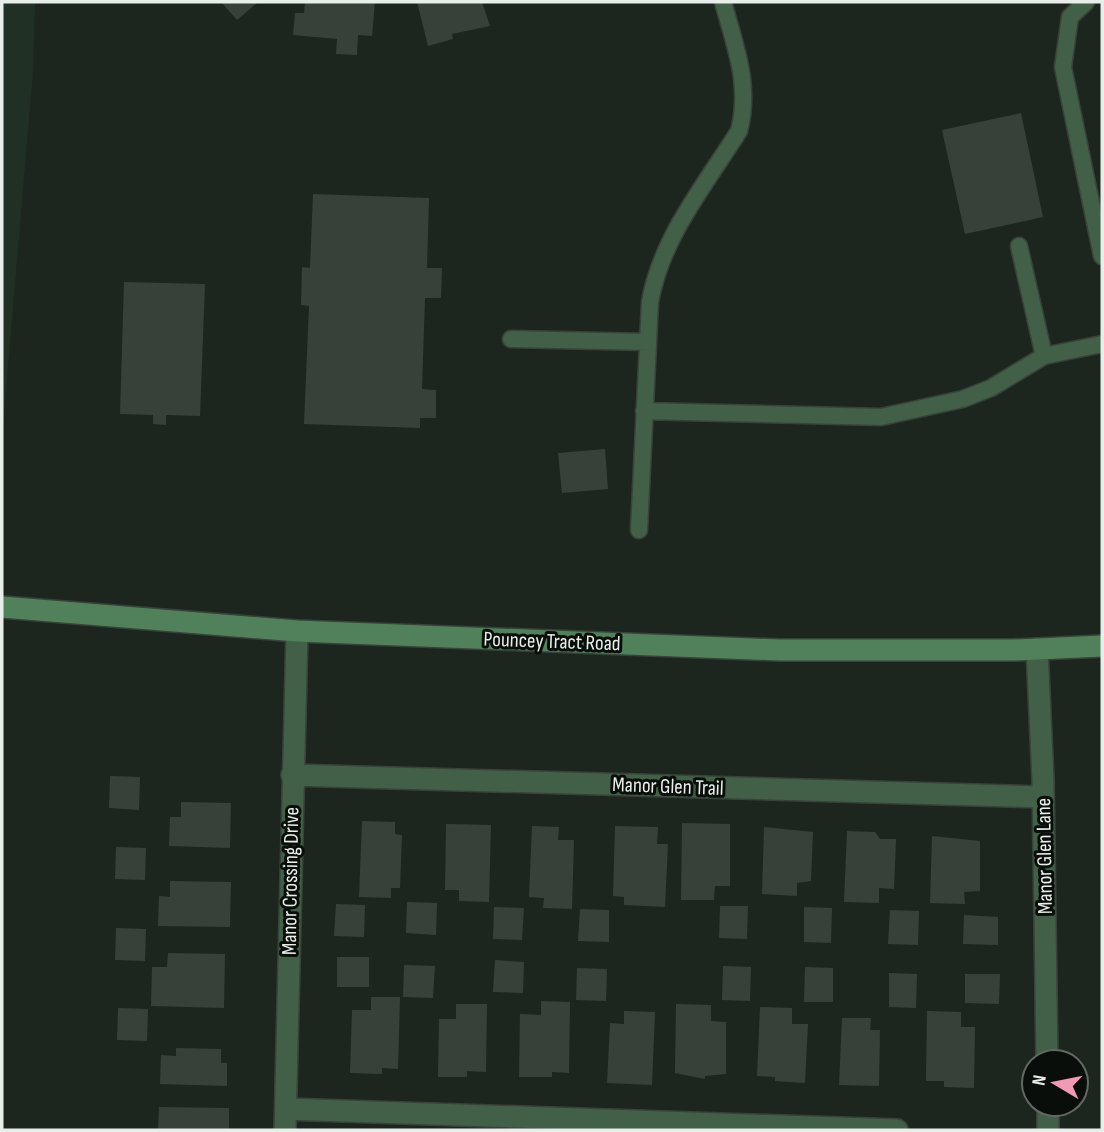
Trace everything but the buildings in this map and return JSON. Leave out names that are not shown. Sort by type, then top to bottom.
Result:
[{"type":"main road","name":"Pouncey Tract Road","points":[[2,607],[297,631],[779,650],[1037,649],[1102,646]]},
{"type":"street","name":"Manor Crossing Drive","points":[[286,1120],[297,631]]},
{"type":"street","name":"Manor Glen Lane","points":[[1037,649],[1043,797],[1047,1048]]},
{"type":"street","name":"Manor Glen Trail","points":[[292,775],[1043,797]]},
{"type":"street","points":[[286,1120],[897,1130]]},
{"type":"lane","points":[[639,530],[650,302],[660,260],[739,131],[743,115],[745,85],[723,2]]},
{"type":"lane","points":[[1082,3],[1070,17],[1063,67],[1102,256]]},
{"type":"lane","points":[[1020,246],[1044,356]]},
{"type":"lane","points":[[511,339],[648,342]]},
{"type":"lane","points":[[645,411],[881,417],[963,399],[991,388],[1044,356],[1102,344]]},
{"type":"shaded area","points":[[2,2],[35,2],[33,71],[2,437]]}]
